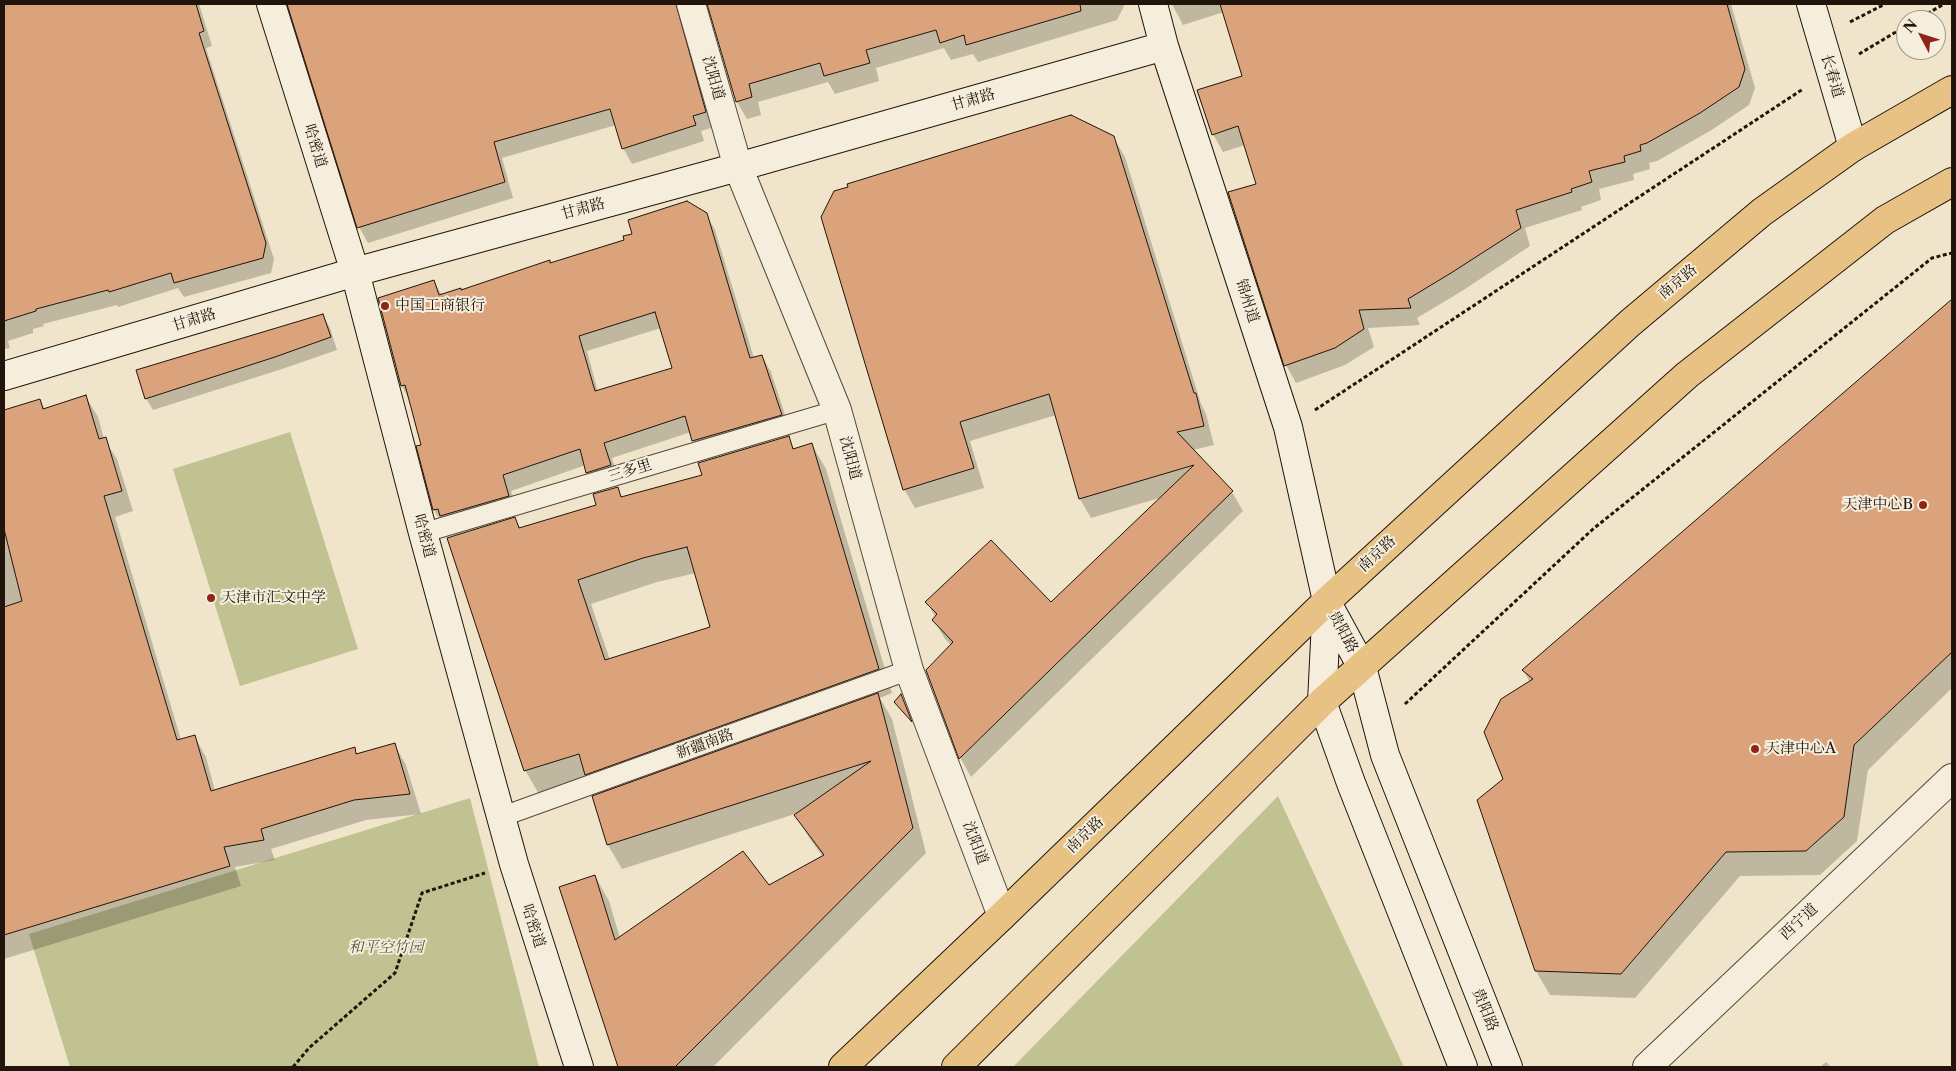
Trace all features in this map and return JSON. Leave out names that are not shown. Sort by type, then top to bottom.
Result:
[{"type":"main road","name":"南京路","points":[[843,1067],[1002,916],[1327,601],[1630,323],[1762,212],[1853,147],[1952,90]]},
{"type":"main road","points":[[956,1067],[1322,702],[1687,375],[1884,220],[1952,182]]},
{"type":"street","name":"哈密道","points":[[271,4],[355,272],[423,533],[514,864],[579,1067]]},
{"type":"street","name":"沈阳道","points":[[691,4],[738,167],[837,410],[909,670],[1002,916]]},
{"type":"street","name":"锦州道","points":[[1153,4],[1164,46],[1288,427],[1327,601]]},
{"type":"street","name":"长春道","points":[[1810,4],[1853,147]]},
{"type":"street","name":"甘肃路","points":[[4,376],[355,272],[738,167],[1164,46]]},
{"type":"street","name":"贵阳路","points":[[1327,601],[1362,666],[1385,755],[1508,1067]]},
{"type":"street","name":"贵阳路","points":[[1327,601],[1322,702],[1351,783],[1463,1067]]},
{"type":"street","name":"西宁道","points":[[1647,1067],[1952,778]]},
{"type":"lane","name":"三多里","points":[[423,533],[837,410]]},
{"type":"lane","name":"新疆南路","points":[[501,817],[909,670]]},
{"type":"path","points":[[1821,38],[1885,4]]},
{"type":"path","points":[[1288,427],[1830,71],[1896,32]]},
{"type":"path","points":[[1378,730],[1593,529],[1932,258],[1952,253]]},
{"type":"path","points":[[293,1067],[309,1048],[395,973],[422,893],[514,864]]},
{"type":"green space","points":[[290,432],[358,649],[240,686],[173,469]]},
{"type":"green space","points":[[1278,796],[1404,1067],[1013,1067]]},
{"type":"green space","name":"和平空竹园","points":[[470,798],[539,1067],[70,1067],[29,934]]},
{"type":"building","points":[[4,4],[196,4],[204,31],[199,33],[266,243],[263,258],[174,283],[171,273],[109,292],[108,290],[36,309],[36,311],[4,321]]},
{"type":"building","points":[[287,4],[676,4],[706,112],[693,116],[696,125],[622,149],[610,109],[494,142],[505,182],[357,228]]},
{"type":"building","points":[[707,4],[1080,4],[1081,11],[966,45],[964,35],[940,43],[936,30],[866,50],[870,63],[824,76],[820,63],[749,84],[752,97],[736,102]]},
{"type":"building","points":[[1220,4],[1727,4],[1745,69],[1739,87],[1700,113],[1647,143],[1640,145],[1641,151],[1624,156],[1625,162],[1589,171],[1592,182],[1571,189],[1572,192],[1516,210],[1521,228],[1408,299],[1411,308],[1359,310],[1364,329],[1335,348],[1284,366],[1228,192],[1256,184],[1238,126],[1212,135],[1197,90],[1242,76]]},
{"type":"building","points":[[1071,115],[1114,136],[1194,393],[1196,393],[1204,426],[1177,432],[1233,491],[959,759],[926,670],[953,642],[932,620],[937,614],[925,602],[991,540],[1051,602],[1194,465],[1079,499],[1049,394],[960,422],[974,468],[903,490],[821,217],[834,191],[848,187],[847,184]]},
{"type":"building","points":[[687,201],[707,213],[750,358],[762,355],[782,415],[692,441],[685,416],[604,443],[611,465],[586,473],[580,449],[503,475],[509,496],[440,516],[438,509],[433,510],[416,446],[421,445],[405,385],[401,386],[378,298],[434,280],[439,295],[461,288],[461,290],[550,260],[550,263],[624,240],[623,236],[632,234],[628,220]],"holes":[[[655,312],[672,368],[595,391],[579,336]]]},
{"type":"building","points":[[1952,299],[1952,652],[1854,745],[1844,817],[1806,851],[1726,852],[1621,974],[1535,971],[1477,800],[1503,779],[1484,732],[1501,699],[1533,679],[1522,670]]},
{"type":"building","points":[[323,314],[331,337],[145,399],[136,370]]},
{"type":"building","points":[[86,395],[99,439],[106,437],[122,491],[104,496],[177,740],[195,735],[211,791],[355,747],[356,754],[395,743],[410,794],[354,800],[261,829],[264,840],[224,847],[230,866],[4,935],[4,607],[22,601],[4,529],[4,410],[40,399],[43,409]]},
{"type":"building","points":[[789,436],[793,449],[812,443],[879,669],[585,775],[579,754],[524,771],[447,538],[515,517],[519,528],[596,505],[593,494],[618,487],[621,497],[702,475],[698,463]],"holes":[[[687,547],[710,627],[605,660],[578,580],[643,558]]]},
{"type":"building","points":[[878,693],[913,828],[675,1067],[618,1067],[559,887],[595,875],[615,940],[743,851],[769,885],[824,855],[794,815],[871,761],[607,845],[592,796]]},
{"type":"building","points":[[901,694],[912,722],[894,702]]},
{"type":"place","name":"中国工商银行","points":[[385,306]]},
{"type":"place","name":"天津中心B","points":[[1923,505]]},
{"type":"place","name":"天津市汇文中学","points":[[211,598]]},
{"type":"place","name":"天津中心A","points":[[1755,749]]}]
